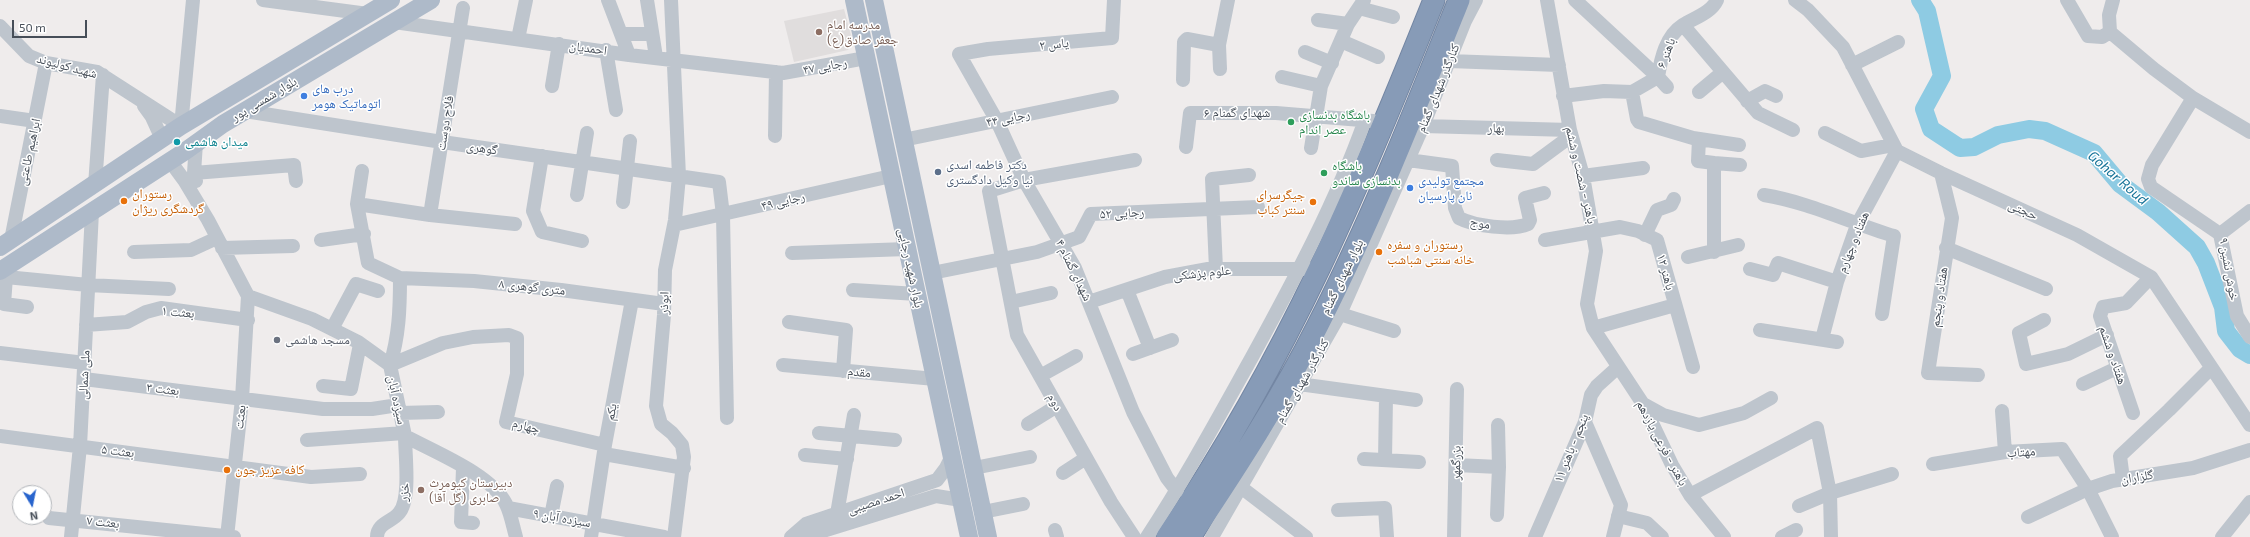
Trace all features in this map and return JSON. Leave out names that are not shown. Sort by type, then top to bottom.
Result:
[{"type":"highway","name":"بلوار شهدای گمنام","points":[[1167,537],[1201,486],[1240,420],[1310,269],[1375,121],[1434,0]]},
{"type":"highway","name":"بلوار شهدای گمنام","points":[[1190,537],[1270,413],[1318,326],[1431,88],[1459,0]]},
{"type":"main road","name":"بلوار شمسی پور","points":[[5,244],[181,126],[391,0]]},
{"type":"main road","name":"بلوار شمسی پور","points":[[0,271],[245,111],[431,0]]},
{"type":"main road","name":"بلوار شهید رجایی","points":[[854,0],[969,537]]},
{"type":"main road","name":"بلوار شهید رجایی","points":[[874,0],[988,537]]},
{"type":"main road","points":[[162,140],[158,144],[160,155],[163,159],[170,161]]},
{"type":"main road","points":[[129,162],[138,165],[141,169],[143,178]]},
{"type":"street","points":[[181,126],[193,0]]},
{"type":"street","points":[[263,0],[309,4],[368,14]]},
{"type":"street","points":[[518,39],[526,0]]},
{"type":"street","points":[[608,0],[629,55]]},
{"type":"street","points":[[647,0],[656,57]]},
{"type":"street","name":"ابوذر","points":[[671,0],[679,176],[674,224],[665,270],[656,413],[662,424],[682,445],[684,468],[674,537]]},
{"type":"street","name":"یاس ۲","points":[[959,54],[988,49],[1112,38],[1114,0]]},
{"type":"street","points":[[1220,69],[1219,45],[1228,0]]},
{"type":"street","points":[[1463,0],[1464,21]]},
{"type":"street","name":"کنارگذر شهدای گمنام","points":[[1212,537],[1242,488],[1299,384],[1340,314],[1423,126],[1431,88],[1449,61],[1464,21],[1476,0]]},
{"type":"street","name":"باهنر - شصت و ششم","points":[[1547,0],[1570,133],[1583,176],[1594,231],[1596,251],[1587,304],[1594,328],[1618,367]]},
{"type":"street","points":[[1575,0],[1662,82]]},
{"type":"street","name":"باهنر ۶","points":[[1632,92],[1662,82],[1660,63],[1667,44],[1676,31],[1683,25],[1706,12],[1717,0]]},
{"type":"street","points":[[1795,0],[1808,10],[1838,42],[1852,65],[1895,148],[1861,151],[1825,133]]},
{"type":"street","points":[[2067,0],[2088,36],[2102,38],[2110,32]]},
{"type":"street","points":[[2113,0],[2109,15],[2110,32],[2154,69],[2193,98],[2250,132]]},
{"type":"street","points":[[1311,148],[1321,86],[1348,24],[1356,10],[1362,4],[1393,18]]},
{"type":"street","name":"فلاح دوست","points":[[430,215],[458,31],[463,8]]},
{"type":"street","points":[[1318,20],[1348,24]]},
{"type":"street","name":"احمدیان","points":[[394,22],[606,50],[629,55],[656,57],[780,73]]},
{"type":"street","points":[[1683,25],[1758,113],[1793,130]]},
{"type":"street","name":"شهید کولیوند","points":[[0,26],[29,56],[46,62],[97,72],[181,126]]},
{"type":"street","points":[[621,34],[652,34]]},
{"type":"street","points":[[1183,80],[1184,42],[1187,39],[1219,45]]},
{"type":"street","points":[[1341,42],[1378,57]]},
{"type":"street","points":[[1852,65],[1898,42]]},
{"type":"street","points":[[552,86],[559,44]]},
{"type":"street","points":[[606,50],[616,110]]},
{"type":"street","points":[[1305,52],[1332,63]]},
{"type":"street","name":"شهدای گمنام ۴","points":[[959,54],[997,121],[1024,180],[1062,243],[1075,268],[1090,302],[1133,412],[1166,478],[1177,491]]},
{"type":"street","name":"رجایی ۴۷","points":[[780,73],[866,58]]},
{"type":"street","points":[[1449,61],[1559,65]]},
{"type":"street","name":"ابراهیم طاعتی","points":[[5,244],[35,121],[46,62]]},
{"type":"street","points":[[1699,92],[1723,72]]},
{"type":"street","points":[[775,136],[780,73]]},
{"type":"street","points":[[95,185],[103,75]]},
{"type":"street","points":[[1282,77],[1321,86]]},
{"type":"street","points":[[1563,96],[1604,91],[1632,92],[1637,119],[1639,122],[1699,139],[1740,145]]},
{"type":"street","points":[[1747,101],[1766,91],[1776,96]]},
{"type":"street","name":"رجایی ۴۴","points":[[903,140],[1112,97]]},
{"type":"street","points":[[2193,98],[2152,165],[2148,179],[2151,187],[2220,234]]},
{"type":"street","name":"شهید کولیوند","points":[[139,99],[152,117],[162,140]]},
{"type":"street","name":"گوهری","points":[[245,111],[442,142],[719,182],[723,215]]},
{"type":"street","name":"شهدای گمنام ۶","points":[[1186,147],[1190,113],[1238,111],[1375,121]]},
{"type":"street","points":[[0,116],[35,121]]},
{"type":"street","name":"بهار","points":[[1423,126],[1570,133]]},
{"type":"street","points":[[577,195],[587,133]]},
{"type":"street","points":[[1497,160],[1533,164],[1570,133]]},
{"type":"street","points":[[1699,139],[1698,161],[1740,165]]},
{"type":"street","points":[[623,202],[630,141]]},
{"type":"street","points":[[196,143],[194,173],[208,220]]},
{"type":"street","name":"حجتی","points":[[1895,148],[1941,173],[2077,235],[2151,277],[2211,368],[2248,420]]},
{"type":"street","name":"هفتاد و چهارم","points":[[1822,339],[1837,282],[1857,225],[1895,148]]},
{"type":"street","points":[[542,156],[533,212],[542,232],[582,241]]},
{"type":"street","points":[[1024,180],[1135,160]]},
{"type":"street","name":"موج","points":[[1408,160],[1452,166],[1455,208],[1459,218],[1468,223],[1506,227],[1523,226],[1528,224],[1530,220],[1526,198],[1544,193]]},
{"type":"street","points":[[170,161],[184,180],[208,220],[248,296]]},
{"type":"street","points":[[1714,163],[1714,252]]},
{"type":"street","points":[[194,173],[294,165],[296,181]]},
{"type":"street","points":[[1583,176],[1643,168]]},
{"type":"street","points":[[362,171],[358,204],[368,263],[400,278],[400,314],[396,346],[390,365]]},
{"type":"street","name":"هفتاد و پنجم","points":[[1941,173],[1952,218],[1946,248],[1928,373],[1978,375]]},
{"type":"street","points":[[1216,269],[1212,179],[1249,175]]},
{"type":"street","name":"رجایی ۴۹","points":[[674,224],[723,215],[892,176]]},
{"type":"street","name":"دوم","points":[[1024,180],[989,191],[1017,335],[1086,458],[1134,537]]},
{"type":"street","points":[[1764,195],[1795,201],[1857,225],[1894,236],[1882,314]]},
{"type":"street","points":[[1646,235],[1657,210],[1671,205],[1674,199]]},
{"type":"street","points":[[358,204],[430,215],[515,224]]},
{"type":"street","name":"رجایی ۵۲","points":[[932,273],[1038,252],[1079,237],[1091,214],[1258,207]]},
{"type":"street","name":"ملی شمالی","points":[[72,537],[80,446],[92,212]]},
{"type":"street","name":"خوش نشین ۹","points":[[2250,212],[2220,234],[2237,316],[2250,337]]},
{"type":"street","points":[[723,215],[727,418]]},
{"type":"street","name":"باهنر ۱۲","points":[[1545,240],[1620,227],[1657,240],[1693,367]]},
{"type":"street","points":[[321,240],[364,234]]},
{"type":"street","points":[[134,252],[191,250],[219,243],[293,246]]},
{"type":"street","points":[[1688,257],[1714,252],[1738,245]]},
{"type":"street","points":[[1946,248],[2046,289]]},
{"type":"street","points":[[792,253],[907,249]]},
{"type":"street","points":[[1750,269],[1774,275],[1778,263],[1837,282]]},
{"type":"street","name":"علوم پزشکی","points":[[1090,302],[1165,277],[1216,269],[1310,269]]},
{"type":"street","points":[[1147,537],[1177,491],[1208,436],[1310,269]]},
{"type":"street","points":[[28,307],[4,304],[6,277],[88,285],[169,289]]},
{"type":"street","name":"هفتاد و ششم","points":[[2133,413],[2100,316],[2103,307],[2126,303],[2151,277]]},
{"type":"street","name":"۸ متری گوهری","points":[[400,278],[474,281],[561,290],[664,304]]},
{"type":"street","points":[[332,329],[356,284],[378,291]]},
{"type":"street","points":[[853,290],[917,294]]},
{"type":"street","points":[[1127,290],[1150,348]]},
{"type":"street","points":[[1011,302],[1052,293]]},
{"type":"street","name":"بعثت","points":[[230,537],[248,320],[248,296]]},
{"type":"street","name":"سیزده آبان","points":[[248,296],[312,319],[360,344],[390,365],[405,435],[463,468],[494,488],[508,508],[516,537]]},
{"type":"street","name":"یکم","points":[[592,530],[604,449],[632,300]]},
{"type":"street","points":[[1594,328],[1675,305]]},
{"type":"street","name":"بعثت ۱","points":[[86,325],[127,322],[146,312],[162,308],[248,320]]},
{"type":"street","points":[[1340,314],[1394,331]]},
{"type":"street","points":[[2044,320],[2019,333],[2026,364],[2068,354],[2107,335]]},
{"type":"street","points":[[789,322],[846,330],[843,370]]},
{"type":"street","points":[[1760,330],[1837,342]]},
{"type":"street","name":"چهارم","points":[[390,365],[443,343],[473,337],[509,335],[517,338],[518,374],[506,422],[604,449]]},
{"type":"street","points":[[1133,354],[1172,340]]},
{"type":"street","points":[[323,386],[351,389],[360,344]]},
{"type":"street","points":[[0,353],[84,363]]},
{"type":"street","points":[[1040,376],[1076,356]]},
{"type":"street","name":"مقدم","points":[[783,365],[935,379]]},
{"type":"street","name":"باهنر - فرعی یازدهم","points":[[1618,367],[1643,404],[1672,464],[1690,495],[1724,537]]},
{"type":"street","name":"پنجم - باهنر ۱۱","points":[[1535,537],[1585,422],[1591,395],[1597,386],[1618,367]]},
{"type":"street","points":[[2083,384],[2117,368]]},
{"type":"street","points":[[2123,480],[2120,456],[2211,368]]},
{"type":"street","name":"بعثت ۳","points":[[84,379],[323,409],[399,409],[438,412]]},
{"type":"street","points":[[1299,384],[1416,400]]},
{"type":"street","name":"بزرگمهر","points":[[1454,537],[1457,389]]},
{"type":"street","points":[[1385,460],[1386,397]]},
{"type":"street","points":[[1643,404],[1663,415],[1699,425],[1744,413],[1771,398]]},
{"type":"street","points":[[1028,424],[1057,406]]},
{"type":"street","points":[[2002,411],[2005,452]]},
{"type":"street","points":[[837,514],[854,415]]},
{"type":"street","points":[[1208,436],[1240,420]]},
{"type":"street","points":[[1585,422],[1621,505],[1613,537]]},
{"type":"street","points":[[1497,515],[1499,467],[1498,425]]},
{"type":"street","points":[[1690,495],[1817,428],[1830,493],[1831,537]]},
{"type":"street","points":[[1255,465],[1252,442],[1274,430]]},
{"type":"street","points":[[819,433],[895,440]]},
{"type":"street","points":[[307,440],[405,435]]},
{"type":"street","name":"خزر","points":[[377,537],[377,532],[385,522],[400,513],[406,498],[405,435]]},
{"type":"street","name":"بعثت ۵","points":[[0,436],[311,477],[360,474]]},
{"type":"street","points":[[604,449],[684,468]]},
{"type":"street","name":"مهتاب","points":[[1934,464],[2005,452],[2062,449],[2088,489]]},
{"type":"street","name":"گلزاران","points":[[2028,517],[2088,489],[2123,480],[2193,468],[2250,450]]},
{"type":"street","points":[[805,455],[847,460]]},
{"type":"street","name":"احمد مصیبی","points":[[792,537],[806,524],[937,480],[946,468],[952,456]]},
{"type":"street","points":[[974,468],[1030,457]]},
{"type":"street","points":[[1062,473],[1086,458]]},
{"type":"street","points":[[1364,459],[1419,462]]},
{"type":"street","points":[[1456,465],[1499,467]]},
{"type":"street","points":[[463,468],[461,522],[473,523]]},
{"type":"street","points":[[1798,506],[1830,493],[1892,474]]},
{"type":"street","points":[[930,483],[934,490],[932,498]]},
{"type":"street","points":[[551,516],[558,486]]},
{"type":"street","points":[[1242,488],[1306,537]]},
{"type":"street","points":[[2088,489],[2112,537]]},
{"type":"street","name":"احمد مصیبی","points":[[792,537],[810,535],[932,498],[942,496],[961,500]]},
{"type":"street","points":[[2222,537],[2250,502]]},
{"type":"street","points":[[983,512],[1023,504]]},
{"type":"street","name":"سیزده آبان ۹","points":[[508,508],[551,516],[592,530],[664,537]]},
{"type":"street","points":[[1338,510],[1385,508],[1386,537]]},
{"type":"street","points":[[1618,516],[1647,523],[1662,537]]},
{"type":"street","name":"بعثت ۷","points":[[52,518],[73,519],[230,537]]},
{"type":"street","points":[[1782,537],[1796,530]]},
{"type":"shaded area","name":"مدرسه امام جعفر صادق(ع)","points":[[844,9],[853,43],[848,50],[794,62],[784,21]]},
{"type":"waterway","name":"Gohar Roud","points":[[1920,0],[1927,11],[1942,76],[1924,109],[1931,129],[1960,148],[1974,147],[1998,135],[2029,129],[2045,131],[2094,153],[2120,184],[2158,212],[2197,247],[2206,263],[2223,307],[2226,331],[2240,349],[2250,355]]},
{"type":"place","name":"مدرسه امام جعفر صادق(ع)","points":[[819,32]]},
{"type":"place","name":"درب های اتوماتیک هومر","points":[[304,96]]},
{"type":"place","name":"باشگاه بدنسازی عصر اندام","points":[[1291,122]]},
{"type":"place","name":"میدان هاشمی","points":[[177,142]]},
{"type":"place","name":"دکتر فاطمه اسدی نیا وکیل دادگستری","points":[[938,172]]},
{"type":"place","name":"باشگاه بدنسازی ساندو","points":[[1324,173]]},
{"type":"place","name":"مجتمع تولیدی نان پارسیان","points":[[1410,188]]},
{"type":"place","name":"رستوران گردشگری ریژان","points":[[124,201]]},
{"type":"place","name":"جیگرسرای سنتر کباب","points":[[1313,202]]},
{"type":"place","name":"رستوران و سفره خانه سنتی شباشب","points":[[1379,252]]},
{"type":"place","name":"مسجد هاشمی","points":[[277,340]]},
{"type":"place","name":"کافه عزیز جون","points":[[227,470]]},
{"type":"place","name":"دبیرستان کیومرث صابری (گل آقا)","points":[[421,490]]}]
